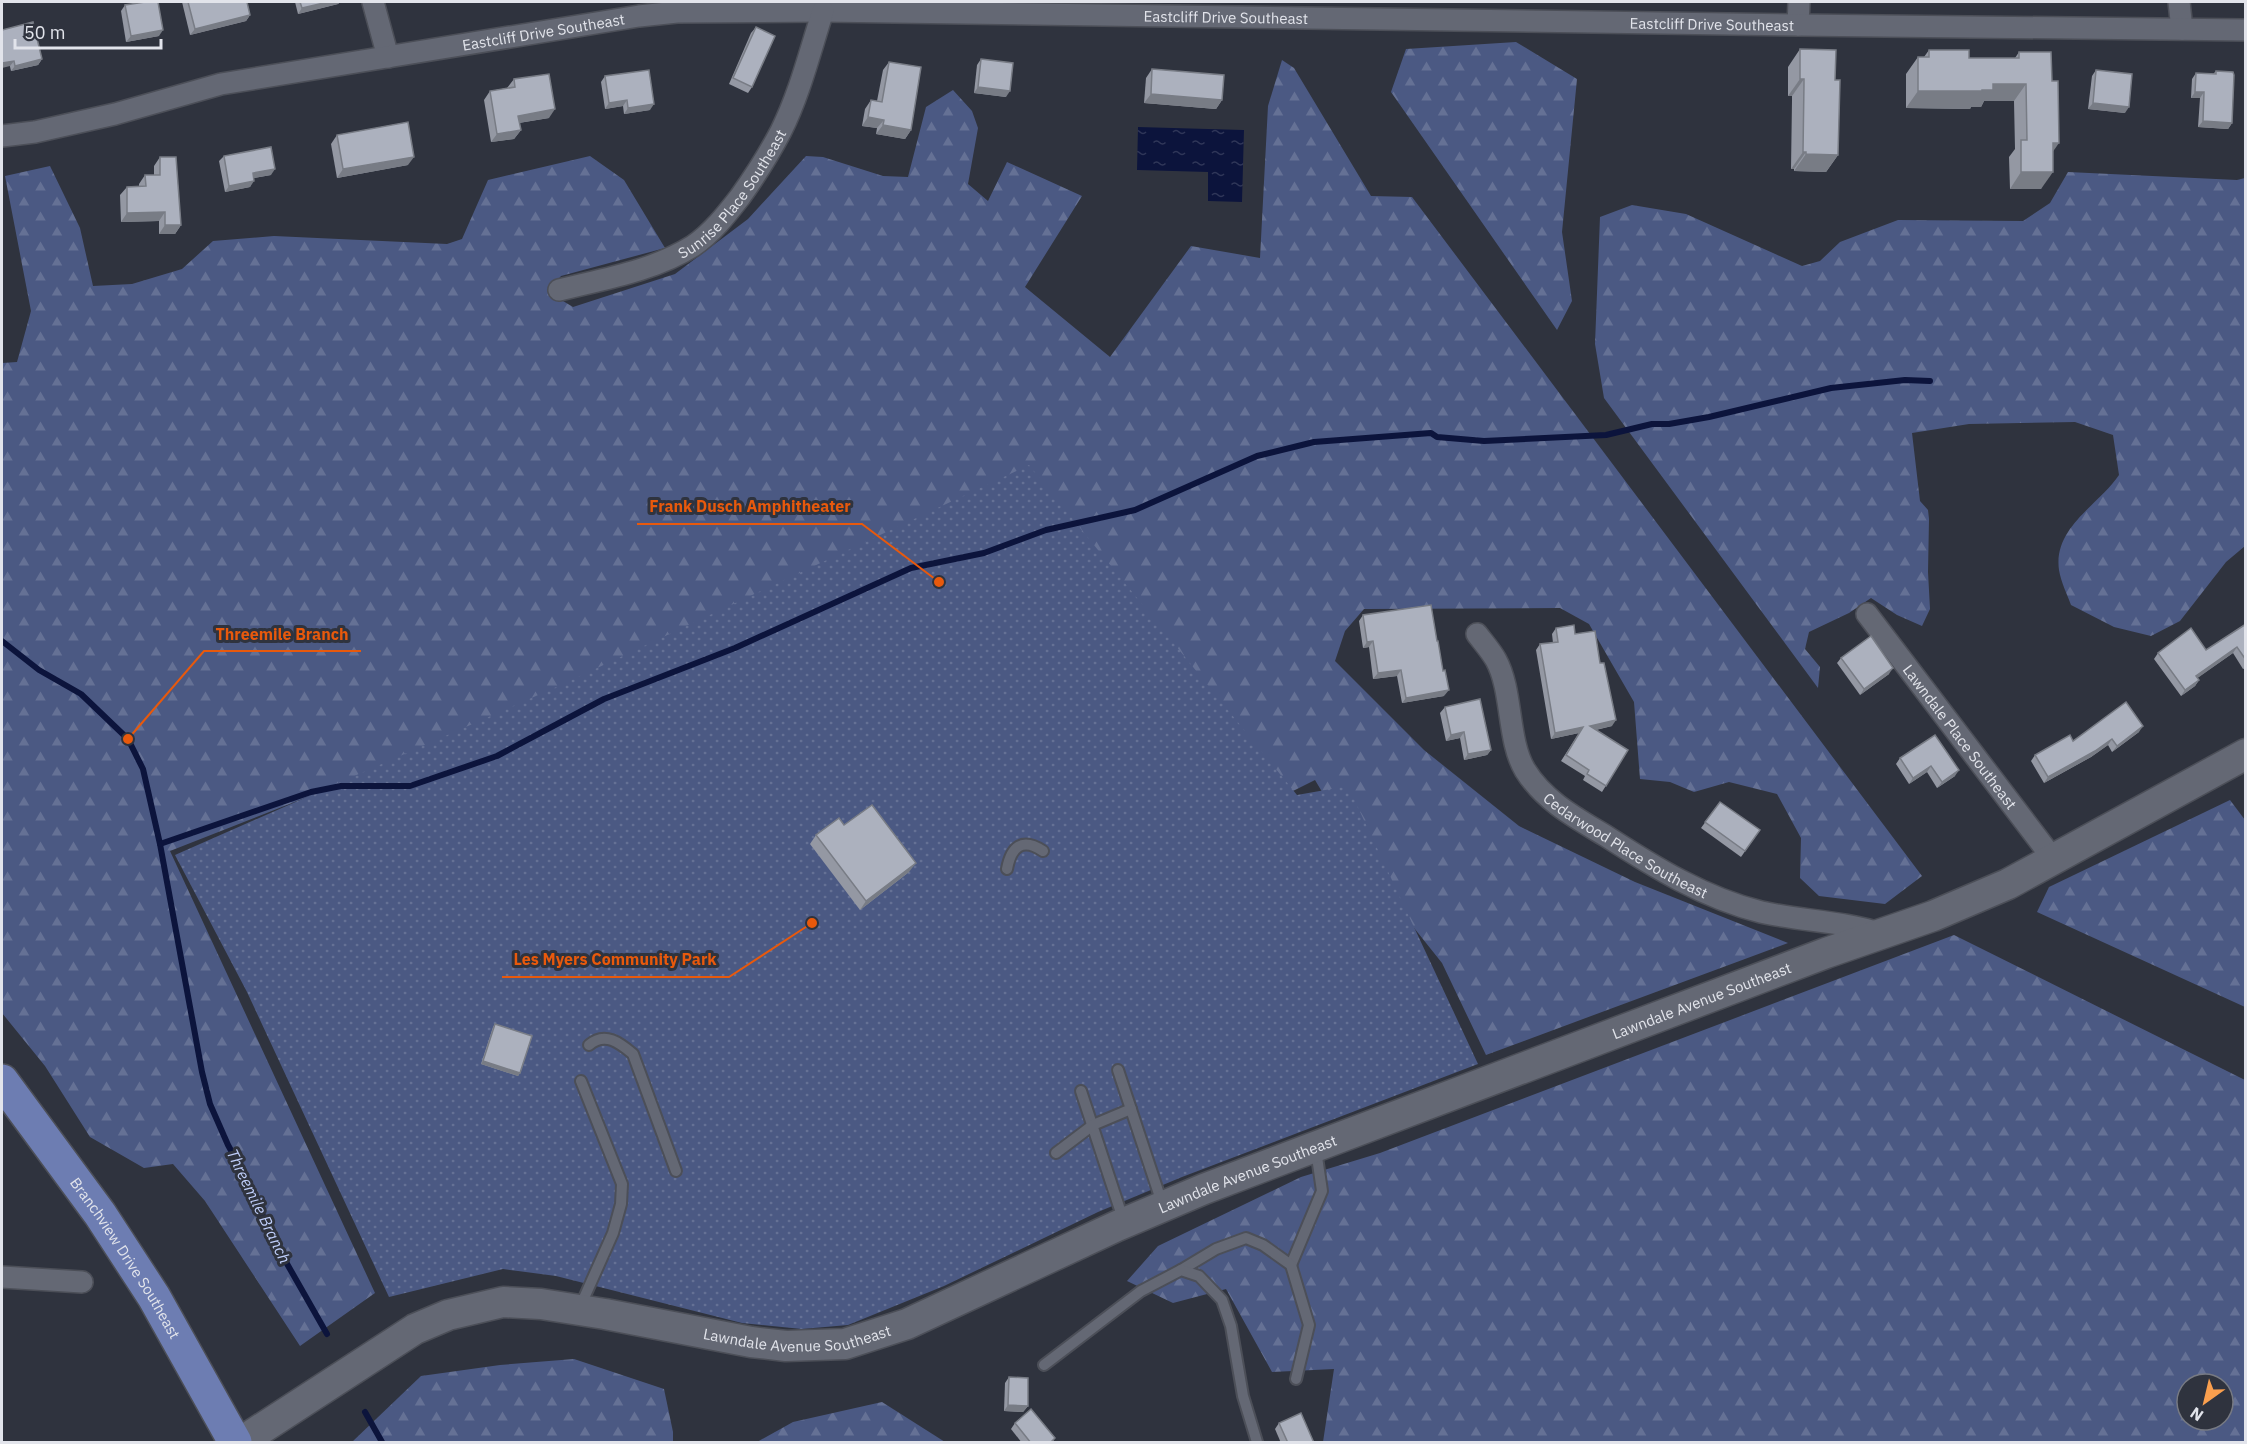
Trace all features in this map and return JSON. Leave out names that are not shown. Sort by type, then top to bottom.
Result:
[{"type":"main road","name":"Branchview Drive Southeast","points":[[2,1081],[100,1214],[153,1297],[235,1443]]},
{"type":"street","points":[[373,2],[388,57]]},
{"type":"street","points":[[1798,26],[1799,2]]},
{"type":"street","points":[[2179,2],[2182,29]]},
{"type":"street","name":"Eastcliff Drive Southeast","points":[[2,136],[35,132],[115,114],[221,84],[639,16],[677,12],[823,10],[1798,26],[2246,30]]},
{"type":"street","name":"Sunrise Place Southeast","points":[[559,290],[640,270],[692,246],[712,231],[758,171],[781,130],[796,94],[823,10]]},
{"type":"street","name":"Lawndale Place Southeast","points":[[1867,614],[2054,860]]},
{"type":"street","name":"Cedarwood Place Southeast","points":[[1477,634],[1496,660],[1524,769],[1544,795],[1563,810],[1668,876],[1728,902],[1800,919],[1859,926],[1882,934]]},
{"type":"street","name":"Lawndale Avenue Southeast","points":[[241,1443],[415,1329],[448,1315],[503,1302],[541,1304],[751,1342],[786,1346],[845,1344],[907,1324],[1163,1206],[1826,953],[1933,916],[2008,884],[2246,754]]},
{"type":"street","points":[[2,1277],[82,1282]]},
{"type":"lane","points":[[1007,869],[1014,850],[1023,844],[1033,844],[1042,851]]},
{"type":"lane","points":[[589,1045],[594,1040],[610,1038],[633,1054],[676,1170]]},
{"type":"lane","points":[[1118,1070],[1163,1206]]},
{"type":"lane","points":[[579,1310],[613,1233],[621,1204],[622,1184],[581,1082]]},
{"type":"lane","points":[[1081,1091],[1124,1223]]},
{"type":"lane","points":[[1056,1153],[1093,1125],[1131,1109]]},
{"type":"lane","points":[[1291,1265],[1322,1191],[1316,1147]]},
{"type":"lane","points":[[1044,1365],[1141,1291],[1216,1249],[1246,1238],[1263,1245],[1291,1265],[1309,1325],[1296,1379]]},
{"type":"lane","points":[[1180,1270],[1199,1276],[1222,1300],[1231,1326],[1243,1396],[1257,1443]]},
{"type":"green space","points":[[1516,42],[1577,79],[1562,232],[1572,301],[1557,330],[1391,92],[1406,49]]},
{"type":"green space","points":[[1282,60],[1294,68],[1371,196],[1412,197],[1922,876],[1885,904],[1819,896],[1800,878],[1801,838],[1777,794],[1729,782],[1694,792],[1670,782],[1640,779],[1634,702],[1589,624],[1560,608],[1364,609],[1345,631],[1335,661],[1424,750],[1519,826],[1635,882],[1788,943],[1486,1055],[1442,963],[1371,874],[1315,780],[1275,800],[1008,521],[170,851],[375,1293],[300,1346],[205,1201],[173,1164],[144,1168],[90,1137],[45,1066],[2,1013],[2,363],[17,362],[31,311],[5,176],[50,166],[80,228],[93,286],[132,284],[182,269],[213,241],[274,236],[447,244],[462,239],[488,180],[590,156],[624,180],[665,248],[561,276],[548,292],[573,307],[675,274],[748,219],[806,156],[823,157],[883,176],[908,177],[926,107],[953,90],[972,111],[978,128],[968,184],[988,201],[1007,162],[1082,196],[1025,287],[1110,357],[1191,246],[1260,258],[1268,106]]},
{"type":"green space","points":[[2068,172],[2237,180],[2245,178],[2245,546],[2226,562],[2180,621],[2151,636],[2114,627],[2071,605],[2059,570],[2059,555],[2070,529],[2119,475],[2113,435],[2075,422],[1969,424],[1912,433],[1920,501],[1928,510],[1929,519],[1930,609],[1922,626],[1897,615],[1871,598],[1849,613],[1809,632],[1805,649],[1820,667],[1818,688],[1604,398],[1595,344],[1600,217],[1632,205],[1686,214],[1802,266],[1820,261],[1840,242],[1898,220],[2023,221],[2050,203]]},
{"type":"green space","points":[[1029,465],[1297,795],[1348,786],[1478,1064],[1182,1177],[1098,1212],[944,1286],[848,1325],[802,1329],[742,1323],[556,1276],[503,1269],[389,1297],[247,992],[175,855],[561,685]]},
{"type":"green space","points":[[2230,800],[2245,820],[2245,1007],[2037,912],[2049,887]]},
{"type":"green space","points":[[1954,935],[2245,1080],[2245,1442],[1323,1442],[1334,1369],[1272,1372],[1226,1289],[1173,1303],[1127,1281],[1158,1246],[1301,1177],[1380,1153]]},
{"type":"green space","points":[[574,1359],[664,1389],[673,1442],[352,1442],[421,1376],[500,1365]]},
{"type":"green space","points":[[882,1402],[945,1442],[757,1442],[793,1422]]},
{"type":"water","points":[[1138,127],[1244,130],[1242,202],[1208,201],[1208,172],[1137,170]]},
{"type":"building","points":[[158,2],[163,30],[131,36],[125,5]]},
{"type":"building","points":[[188,2],[247,2],[250,15],[195,29]]},
{"type":"building","points":[[300,2],[328,2],[302,8]]},
{"type":"building","points":[[33,22],[42,59],[15,66],[14,61],[2,63],[2,30]]},
{"type":"building","points":[[756,27],[775,36],[752,87],[733,78]]},
{"type":"building","points":[[1800,49],[1836,50],[1835,80],[1840,80],[1838,155],[1803,152],[1804,79],[1800,79]]},
{"type":"building","points":[[1929,50],[1969,50],[1969,58],[2019,58],[2019,52],[2051,52],[2052,81],[2058,81],[2059,143],[2053,143],[2053,172],[2021,172],[2021,140],[2027,140],[2026,84],[1993,84],[1993,90],[1982,91],[1918,91],[1918,57],[1929,57]]},
{"type":"building","points":[[981,59],[1013,63],[1010,91],[978,87]]},
{"type":"building","points":[[889,62],[921,67],[911,130],[883,125],[884,120],[868,117],[871,100],[882,102]]},
{"type":"building","points":[[1152,69],[1224,75],[1222,100],[1151,94]]},
{"type":"building","points":[[649,70],[654,104],[628,108],[627,100],[609,103],[605,76]]},
{"type":"building","points":[[2096,70],[2132,74],[2129,107],[2093,103]]},
{"type":"building","points":[[2216,71],[2233,72],[2234,75],[2232,123],[2203,121],[2204,92],[2195,92],[2196,73],[2216,74]]},
{"type":"building","points":[[549,74],[555,109],[518,116],[521,130],[497,134],[490,91],[515,87],[514,79]]},
{"type":"building","points":[[408,122],[414,157],[343,169],[337,135]]},
{"type":"building","points":[[271,147],[275,169],[253,173],[254,181],[229,186],[224,156]]},
{"type":"building","points":[[160,157],[176,157],[181,225],[165,225],[165,212],[127,213],[127,187],[146,186],[145,175],[160,175]]},
{"type":"building","points":[[1431,605],[1443,671],[1445,670],[1449,690],[1406,698],[1401,670],[1378,673],[1373,641],[1367,642],[1363,615]]},
{"type":"building","points":[[2246,624],[2246,660],[2237,647],[2196,676],[2199,680],[2185,690],[2158,653],[2191,628],[2206,650]]},
{"type":"building","points":[[1574,625],[1575,634],[1595,631],[1600,663],[1604,663],[1616,720],[1590,726],[1628,750],[1606,786],[1587,774],[1589,770],[1566,755],[1583,727],[1555,733],[1540,644],[1558,642],[1556,628]]},
{"type":"building","points":[[1871,636],[1893,668],[1864,689],[1841,658]]},
{"type":"building","points":[[1480,699],[1491,750],[1468,754],[1464,732],[1451,735],[1445,707]]},
{"type":"building","points":[[2126,702],[2143,726],[2117,746],[2112,739],[2048,777],[2035,755],[2070,735],[2073,741]]},
{"type":"building","points":[[1935,735],[1959,770],[1942,782],[1931,766],[1913,778],[1900,758]]},
{"type":"building","points":[[1720,802],[1760,830],[1745,851],[1705,822]]},
{"type":"building","points":[[872,805],[916,863],[866,901],[816,835],[839,818],[844,825]]},
{"type":"building","points":[[495,1024],[532,1036],[520,1073],[483,1061]]},
{"type":"building","points":[[1009,1377],[1028,1378],[1028,1406],[1008,1405]]},
{"type":"building","points":[[1031,1409],[1055,1438],[1050,1443],[1031,1443],[1015,1423]]},
{"type":"building","points":[[1301,1413],[1314,1443],[1288,1443],[1279,1423]]},
{"type":"waterway","points":[[160,844],[311,792],[341,786],[410,786],[497,756],[604,699],[735,648],[911,568],[984,553],[1046,530],[1135,510],[1257,456],[1314,442],[1431,433],[1437,437],[1484,441],[1606,435],[1652,424],[1669,424],[1709,417],[1831,388],[1905,380],[1930,381]]},
{"type":"waterway","name":"Threemile Branch","points":[[2,641],[39,670],[81,694],[128,739],[143,769],[160,844],[202,1072],[210,1104],[286,1262],[327,1334]]},
{"type":"waterway","name":"Threemile Branch","points":[[365,1412],[382,1442]]},
{"type":"place","name":"Frank Dusch Amphitheater","points":[[939,582]]},
{"type":"place","name":"Threemile Branch","points":[[128,739]]},
{"type":"place","name":"Les Myers Community Park","points":[[812,923]]}]
